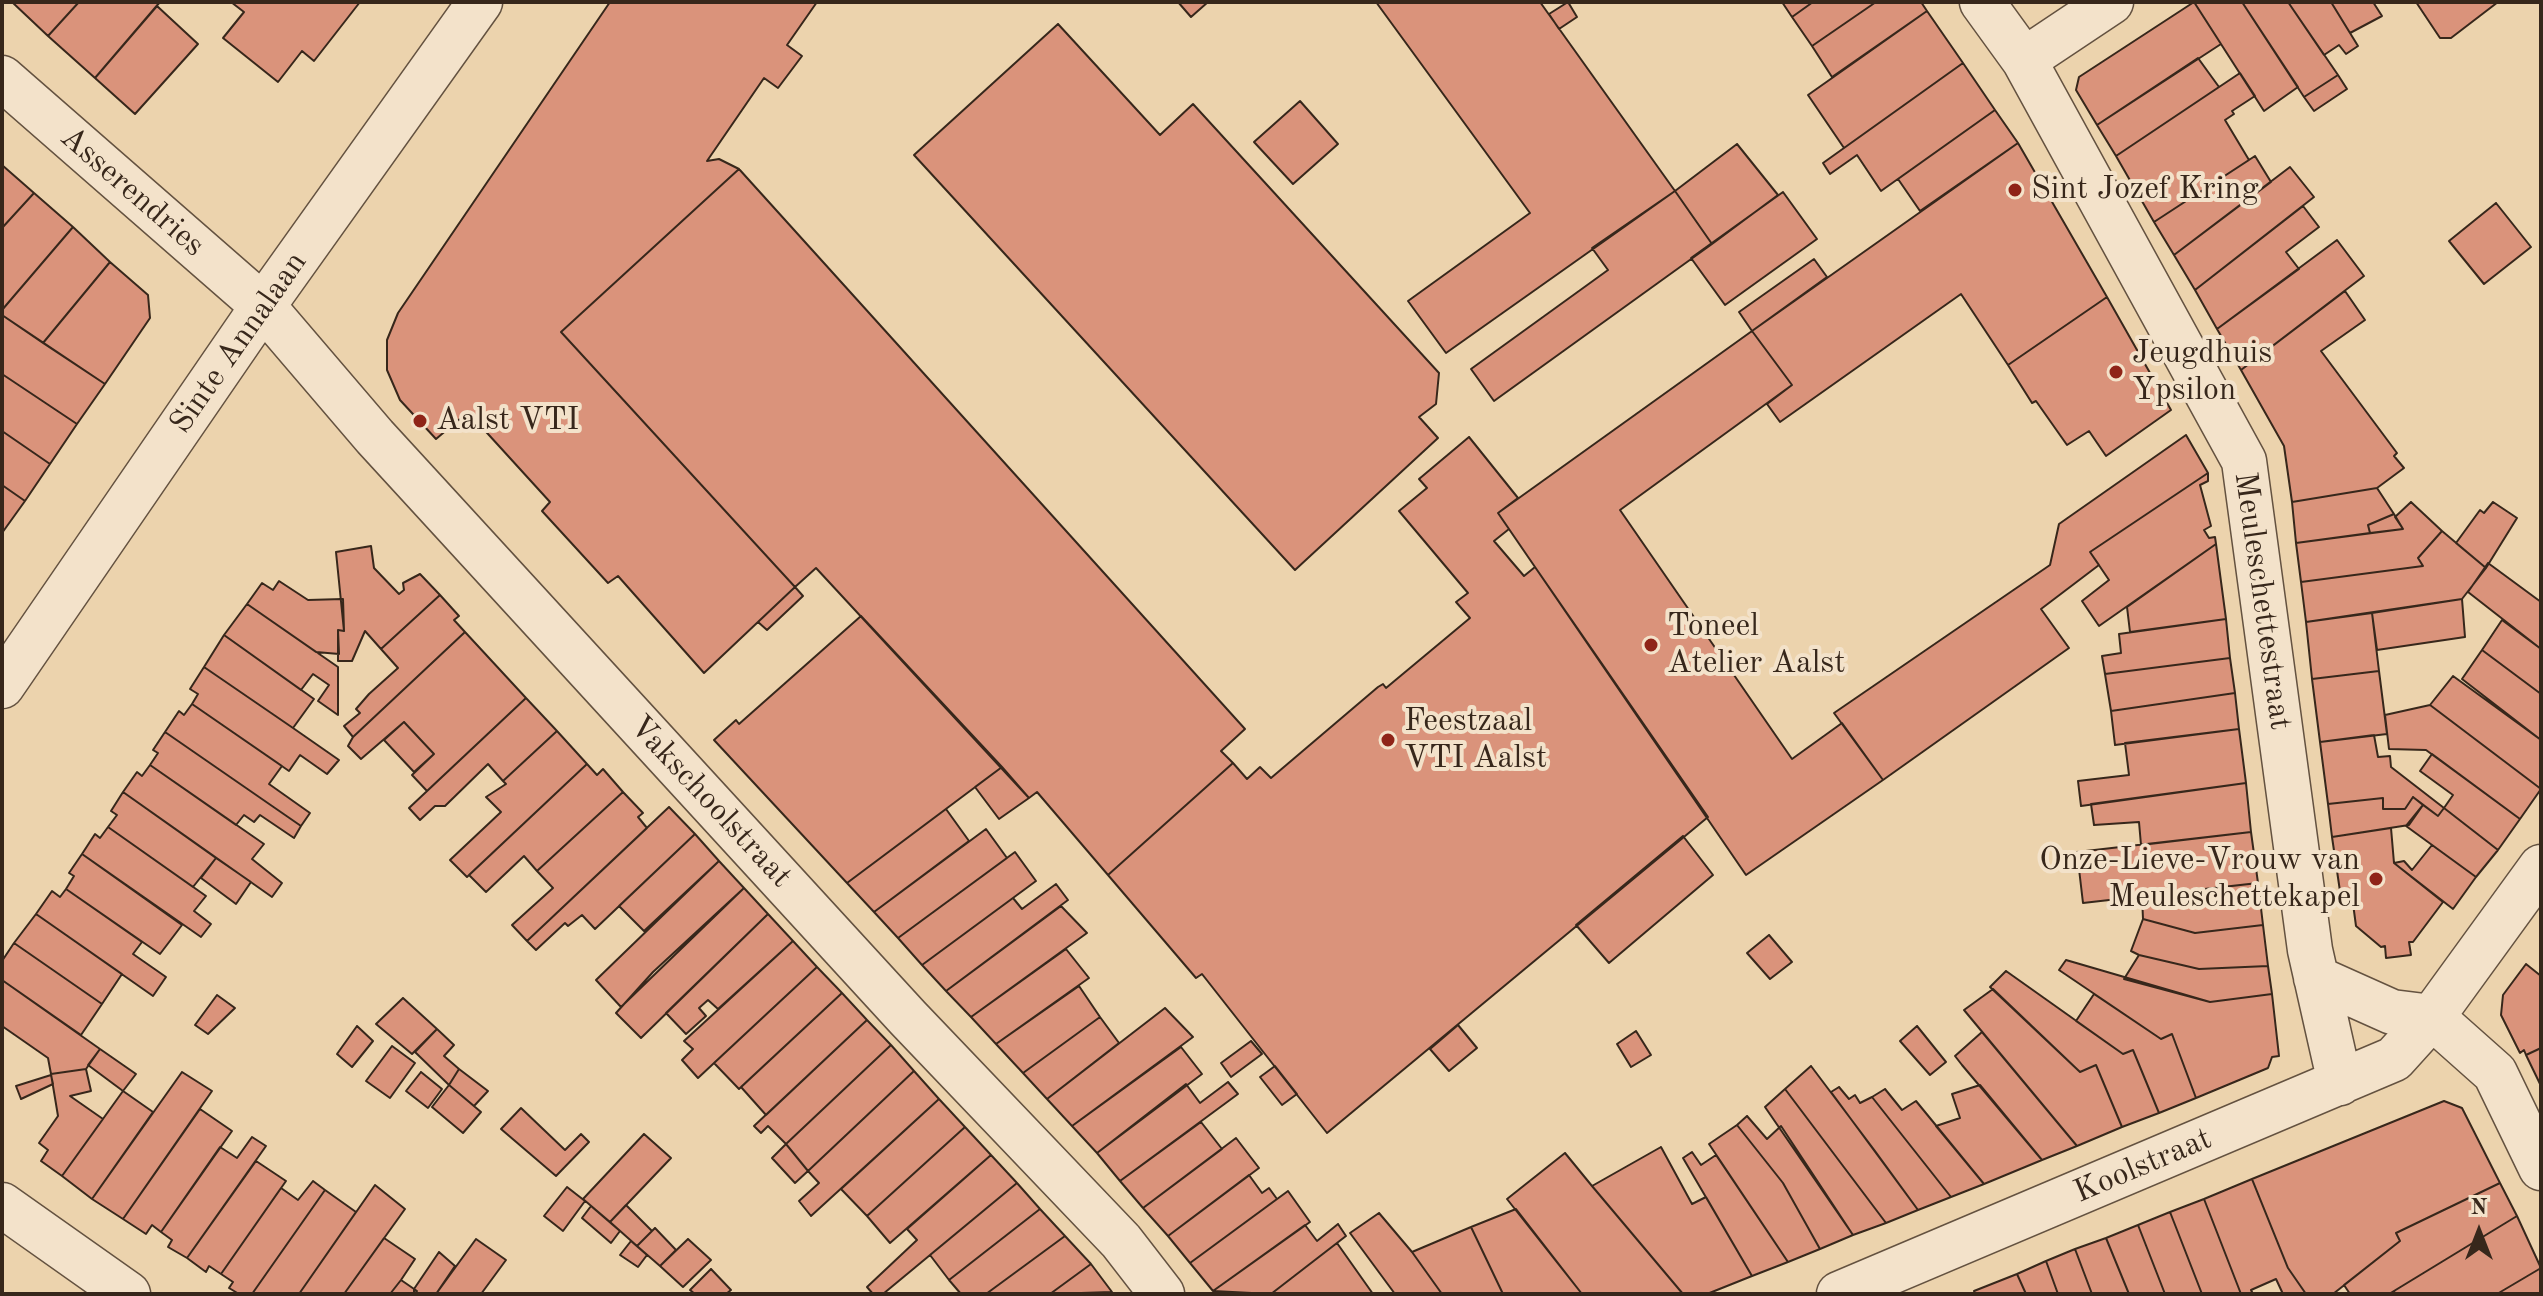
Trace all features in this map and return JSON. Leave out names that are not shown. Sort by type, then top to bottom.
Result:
[{"type":"street","name":"Sinte Annalaan","points":[[2,686],[263,306],[480,2]]},
{"type":"street","name":"Meuleschettestraat","points":[[1982,2],[2024,60],[2244,461],[2316,978],[2340,1083]]},
{"type":"street","points":[[2024,60],[2111,2]]},
{"type":"street","name":"Asserendries","points":[[2,78],[263,306]]},
{"type":"street","name":"Vakschoolstraat","points":[[263,306],[375,437],[898,1007],[1121,1241],[1162,1294]]},
{"type":"street","name":"Koolstraat","points":[[1839,1294],[2394,1059],[2432,1017],[2541,867]]},
{"type":"street","points":[[2316,978],[2392,1012],[2432,1017],[2495,1073],[2541,1168]]},
{"type":"street","points":[[2,1205],[128,1294]]},
{"type":"building","points":[[12,2],[79,2],[48,36]]},
{"type":"building","points":[[79,2],[160,2],[95,78],[48,36]]},
{"type":"building","points":[[231,2],[360,2],[314,61],[302,51],[278,82],[223,38],[244,12]]},
{"type":"building","points":[[610,2],[817,2],[787,45],[802,56],[778,88],[764,78],[707,161],[719,159],[739,169],[561,332],[795,587],[704,673],[618,576],[608,583],[542,511],[550,502],[468,412],[436,439],[400,400],[387,370],[387,340],[398,313]]},
{"type":"building","points":[[1178,2],[1208,2],[1191,17]]},
{"type":"building","points":[[1376,2],[1540,2],[1675,191],[1446,353],[1408,301],[1530,213]]},
{"type":"building","points":[[1568,2],[1577,17],[1559,29],[1549,14]]},
{"type":"building","points":[[1782,2],[1813,2],[1792,17]]},
{"type":"building","points":[[1813,2],[1876,2],[1812,46],[1792,17]]},
{"type":"building","points":[[1876,2],[1921,2],[1927,11],[1832,77],[1812,46]]},
{"type":"building","points":[[2194,2],[2242,2],[2298,87],[2264,111]]},
{"type":"building","points":[[2194,2],[2221,44],[2097,125],[2076,90],[2079,77]]},
{"type":"building","points":[[2242,2],[2288,2],[2338,75],[2304,97]]},
{"type":"building","points":[[2288,2],[2331,2],[2358,46],[2346,54],[2339,45],[2324,55]]},
{"type":"building","points":[[2331,2],[2373,2],[2382,16],[2350,33]]},
{"type":"building","points":[[2416,2],[2498,2],[2451,38],[2440,38]]},
{"type":"building","points":[[157,6],[198,44],[135,114],[95,78]]},
{"type":"building","points":[[1927,11],[1963,63],[1844,148],[1808,95]]},
{"type":"building","points":[[1058,24],[1160,135],[1193,104],[1439,373],[1436,404],[1419,417],[1438,438],[1295,570],[914,155]]},
{"type":"building","points":[[2198,58],[2219,87],[2116,156],[2097,125]]},
{"type":"building","points":[[1963,63],[1995,110],[1881,191],[1857,155],[1830,174],[1823,163]]},
{"type":"building","points":[[2240,73],[2255,96],[2232,111],[2234,114],[2225,120],[2249,160],[2154,222],[2116,156]]},
{"type":"building","points":[[2338,75],[2347,89],[2314,111],[2304,97]]},
{"type":"building","points":[[1300,101],[1338,144],[1293,184],[1254,142]]},
{"type":"building","points":[[1995,110],[2018,143],[1920,211],[1898,179]]},
{"type":"building","points":[[2018,143],[2107,297],[2008,365],[1961,294],[1780,422],[1767,404],[1792,385],[1752,331]]},
{"type":"building","points":[[1737,144],[1778,195],[1712,244],[1675,191]]},
{"type":"building","points":[[2255,156],[2271,182],[2174,255],[2154,222]]},
{"type":"building","points":[[2,165],[34,193],[2,228]]},
{"type":"building","points":[[2290,167],[2314,197],[2195,290],[2174,255]]},
{"type":"building","points":[[739,169],[1245,729],[1221,751],[1233,763],[1108,875],[1037,792],[1029,798],[816,568],[795,587],[561,332]]},
{"type":"building","points":[[1675,191],[1712,244],[1494,401],[1471,369],[1608,270],[1592,248]]},
{"type":"building","points":[[1783,192],[1817,239],[1725,305],[1691,258]]},
{"type":"building","points":[[34,193],[73,227],[2,310],[2,228]]},
{"type":"building","points":[[2496,203],[2531,247],[2484,284],[2449,241]]},
{"type":"building","points":[[2303,206],[2319,227],[2286,252],[2299,269],[2217,329],[2195,290]]},
{"type":"building","points":[[73,227],[110,262],[43,343],[2,315],[2,310]]},
{"type":"building","points":[[2337,240],[2364,276],[2241,370],[2217,329]]},
{"type":"building","points":[[1814,259],[1827,277],[1752,331],[1739,312]]},
{"type":"building","points":[[110,262],[148,295],[150,318],[105,384],[43,343]]},
{"type":"building","points":[[2345,291],[2365,320],[2321,351],[2397,453],[2394,456],[2404,468],[2377,488],[2292,502],[2284,446],[2241,370]]},
{"type":"building","points":[[2107,297],[2171,410],[2106,456],[2089,431],[2067,445],[2036,401],[2032,403],[2008,365]]},
{"type":"building","points":[[2,315],[105,384],[77,424],[2,374]]},
{"type":"building","name":"Toneel Atelier Aalst","points":[[1752,331],[1792,385],[1620,510],[1792,759],[1842,723],[1883,780],[1746,875],[1498,513]]},
{"type":"building","points":[[2,374],[77,424],[50,464],[2,431]]},
{"type":"building","points":[[2,431],[50,464],[25,501],[2,485]]},
{"type":"building","points":[[2186,435],[2208,473],[2090,552],[2099,565],[2041,609],[2069,648],[1883,780],[1834,713],[2050,565],[2059,524]]},
{"type":"building","points":[[1469,437],[1518,498],[1498,513],[1509,529],[1494,541],[1524,576],[1535,567],[1708,817],[1327,1133],[1202,974],[1196,978],[1108,875],[1233,763],[1247,779],[1260,767],[1271,778],[1378,687],[1383,684],[1386,688],[1470,618],[1456,602],[1468,593],[1399,511],[1427,488],[1419,479]]},
{"type":"building","points":[[2208,473],[2208,481],[2200,485],[2211,526],[2204,530],[2209,538],[2215,537],[2216,544],[2099,626],[2082,601],[2109,580],[2090,552]]},
{"type":"building","points":[[2,485],[25,501],[2,533]]},
{"type":"building","points":[[2377,488],[2394,514],[2368,525],[2370,533],[2296,543],[2292,502]]},
{"type":"building","points":[[2411,502],[2442,531],[2418,558],[2423,566],[2301,582],[2296,543],[2403,529],[2395,517]]},
{"type":"building","points":[[2493,502],[2517,518],[2486,568],[2456,543],[2480,510],[2484,513]]},
{"type":"building","points":[[2394,514],[2403,529],[2370,533],[2368,525]]},
{"type":"building","points":[[2442,531],[2486,568],[2462,599],[2306,622],[2301,582],[2423,566],[2418,558]]},
{"type":"building","points":[[2216,544],[2226,619],[2130,632],[2127,607]]},
{"type":"building","points":[[371,546],[374,568],[399,594],[404,590],[403,583],[420,574],[440,595],[381,649],[365,631],[352,661],[338,661],[338,630],[344,631],[336,552]]},
{"type":"building","points":[[2488,563],[2541,602],[2541,649],[2468,592]]},
{"type":"building","points":[[279,581],[308,600],[343,599],[344,631],[338,630],[339,654],[316,652],[247,604],[262,583],[273,590]]},
{"type":"building","points":[[795,587],[803,596],[767,630],[758,622]]},
{"type":"building","points":[[440,595],[459,616],[454,620],[465,632],[353,737],[344,726],[360,713],[356,709],[369,694],[398,668],[381,649]]},
{"type":"building","points":[[2462,599],[2465,637],[2377,650],[2372,613]]},
{"type":"building","points":[[247,604],[338,667],[338,715],[318,701],[329,685],[313,674],[301,690],[224,635]]},
{"type":"building","points":[[2372,613],[2379,671],[2312,679],[2306,622]]},
{"type":"building","points":[[861,616],[1002,767],[847,883],[714,740],[736,720],[739,724]]},
{"type":"building","points":[[2226,619],[2230,658],[2105,674],[2102,656],[2121,653],[2119,634]]},
{"type":"building","points":[[2502,620],[2541,649],[2541,694],[2482,650]]},
{"type":"building","points":[[465,632],[526,698],[427,791],[412,775],[434,754],[404,722],[361,759],[348,746],[353,737]]},
{"type":"building","points":[[224,635],[314,699],[293,728],[204,667]]},
{"type":"building","points":[[2482,650],[2541,694],[2541,740],[2462,679]]},
{"type":"building","points":[[2230,658],[2235,693],[2111,711],[2105,674]]},
{"type":"building","points":[[204,667],[339,760],[327,774],[300,755],[289,771],[192,704],[198,694],[190,689]]},
{"type":"building","points":[[2379,671],[2387,734],[2320,742],[2312,679]]},
{"type":"building","points":[[2453,676],[2541,740],[2541,789],[2430,705]]},
{"type":"building","points":[[2235,693],[2239,729],[2115,745],[2111,711]]},
{"type":"building","points":[[526,698],[557,731],[503,781],[488,764],[445,806],[435,806],[420,820],[409,808]]},
{"type":"building","points":[[192,704],[282,766],[269,784],[310,813],[301,826],[165,732],[179,711],[184,715]]},
{"type":"building","points":[[2430,705],[2541,789],[2520,819],[2426,750],[2389,749],[2385,715]]},
{"type":"building","points":[[404,722],[434,754],[414,772],[384,740]]},
{"type":"building","points":[[2239,729],[2246,783],[2081,806],[2078,781],[2129,775],[2125,743]]},
{"type":"building","points":[[557,731],[587,764],[467,877],[450,860],[501,812],[486,797],[506,784],[503,781]]},
{"type":"building","points":[[165,732],[301,826],[294,838],[260,815],[254,822],[244,815],[236,825],[150,765],[158,753],[153,750]]},
{"type":"building","points":[[2374,735],[2378,757],[2390,756],[2391,767],[2444,808],[2438,816],[2413,797],[2405,809],[2383,809],[2383,798],[2328,804],[2320,742]]},
{"type":"building","points":[[2432,754],[2520,819],[2498,850],[2444,808],[2453,795],[2420,771]]},
{"type":"building","points":[[587,764],[597,775],[603,769],[623,792],[537,871],[524,856],[486,892],[469,875]]},
{"type":"building","points":[[150,765],[264,844],[252,859],[282,883],[272,897],[123,792],[137,772],[142,776]]},
{"type":"building","points":[[1002,767],[1029,798],[999,819],[975,787]]},
{"type":"building","points":[[2246,783],[2251,832],[2141,845],[2139,822],[2094,825],[2091,804]]},
{"type":"building","points":[[123,792],[216,858],[193,887],[108,827],[117,815],[111,811]]},
{"type":"building","points":[[623,792],[643,813],[638,817],[647,828],[527,941],[512,925],[553,888],[537,871]]},
{"type":"building","points":[[2413,797],[2423,805],[2409,825],[2332,837],[2328,804],[2383,798],[2383,809],[2405,809]]},
{"type":"building","points":[[2423,805],[2438,816],[2444,808],[2498,850],[2476,877],[2406,826]]},
{"type":"building","points":[[669,807],[695,834],[595,929],[582,915],[568,926],[565,923],[536,950],[527,941]]},
{"type":"building","points":[[946,809],[969,841],[874,912],[847,883]]},
{"type":"building","points":[[108,827],[206,896],[194,911],[211,924],[201,937],[82,854],[95,834],[100,838]]},
{"type":"building","name":"Onze-Lieve-Vrouw van Meuleschettekapel","points":[[2391,828],[2394,863],[2443,902],[2413,942],[2409,942],[2411,955],[2386,958],[2385,946],[2381,947],[2356,926],[2352,896],[2341,898],[2332,837]]},
{"type":"building","points":[[986,829],[1007,858],[898,938],[874,912]]},
{"type":"building","points":[[2251,832],[2258,883],[2083,903],[2077,852]]},
{"type":"building","points":[[695,834],[719,861],[644,931],[619,906]]},
{"type":"building","points":[[1683,836],[1713,875],[1609,963],[1576,925]]},
{"type":"building","points":[[2432,845],[2476,877],[2453,909],[2394,863],[2404,861],[2412,870]]},
{"type":"building","points":[[1015,852],[1036,881],[922,965],[898,938]]},
{"type":"building","points":[[82,854],[182,925],[160,954],[66,889],[74,876],[69,873]]},
{"type":"building","points":[[216,858],[251,882],[236,904],[201,878]]},
{"type":"building","points":[[719,861],[744,888],[621,1007],[596,980]]},
{"type":"building","points":[[2258,883],[2263,925],[2195,933],[2143,919],[2142,896]]},
{"type":"building","points":[[1056,884],[1068,900],[946,991],[922,965],[1013,898],[1022,909]]},
{"type":"building","points":[[744,888],[768,914],[641,1038],[616,1013],[653,972]]},
{"type":"building","points":[[66,889],[142,942],[133,954],[166,977],[153,996],[36,914],[52,891],[60,897]]},
{"type":"building","points":[[1061,906],[1087,933],[971,1017],[946,991]]},
{"type":"building","points":[[36,914],[122,974],[102,1004],[14,943]]},
{"type":"building","points":[[768,914],[793,941],[718,1009],[708,1000],[699,1008],[706,1016],[686,1034],[666,1013]]},
{"type":"building","points":[[2143,919],[2195,933],[2263,925],[2268,966],[2199,969],[2139,955],[2131,951]]},
{"type":"building","points":[[1769,935],[1792,962],[1770,979],[1747,953]]},
{"type":"building","points":[[793,941],[817,967],[698,1078],[682,1060],[693,1049],[684,1041]]},
{"type":"building","points":[[14,943],[102,1004],[81,1035],[2,980],[2,961]]},
{"type":"building","points":[[1066,949],[1089,978],[996,1044],[971,1017]]},
{"type":"building","points":[[2139,955],[2199,969],[2268,966],[2272,994],[2210,1002],[2124,979]]},
{"type":"building","points":[[2066,960],[2210,1002],[2272,994],[2279,1056],[2272,1057],[2268,1068],[2196,1098],[2172,1034],[2161,1039],[2059,970]]},
{"type":"building","points":[[2526,964],[2541,976],[2541,1048],[2526,1055],[2524,1050],[2520,1053],[2501,1015],[2503,995]]},
{"type":"building","points":[[817,967],[842,993],[739,1089],[714,1063]]},
{"type":"building","points":[[2006,971],[2123,1054],[2133,1050],[2159,1113],[2122,1127],[2096,1065],[2080,1072],[1990,987]]},
{"type":"building","points":[[2,980],[100,1049],[86,1069],[51,1074],[48,1058],[2,1026]]},
{"type":"building","points":[[1079,986],[1100,1017],[1023,1073],[996,1044]]},
{"type":"building","points":[[1993,989],[2080,1072],[2096,1065],[2122,1127],[2077,1146],[1964,1010]]},
{"type":"building","points":[[842,993],[867,1020],[766,1115],[741,1087]]},
{"type":"building","points":[[2094,994],[2161,1039],[2172,1034],[2196,1098],[2159,1113],[2133,1050],[2123,1054],[2076,1021]]},
{"type":"building","points":[[217,995],[235,1008],[208,1034],[195,1025]]},
{"type":"building","points":[[403,998],[437,1029],[412,1054],[376,1024]]},
{"type":"building","points":[[1165,1008],[1193,1037],[1072,1126],[1047,1099]]},
{"type":"building","points":[[1100,1017],[1119,1043],[1047,1099],[1023,1073]]},
{"type":"building","points":[[867,1020],[891,1045],[786,1144],[768,1126],[761,1133],[754,1126]]},
{"type":"building","points":[[1458,1025],[1477,1048],[1449,1071],[1430,1049]]},
{"type":"building","points":[[357,1026],[373,1041],[352,1067],[337,1054]]},
{"type":"building","points":[[1917,1026],[1946,1062],[1930,1075],[1900,1041]]},
{"type":"building","points":[[437,1029],[454,1045],[444,1056],[459,1069],[449,1085],[415,1052]]},
{"type":"building","points":[[1636,1031],[1651,1055],[1631,1067],[1617,1044]]},
{"type":"building","points":[[1982,1032],[2077,1146],[2042,1160],[1962,1065],[1955,1056]]},
{"type":"building","points":[[1251,1041],[1262,1054],[1231,1077],[1221,1063]]},
{"type":"building","points":[[891,1045],[914,1071],[808,1171],[786,1144]]},
{"type":"building","points":[[392,1046],[415,1063],[390,1098],[366,1081]]},
{"type":"building","points":[[1181,1047],[1202,1074],[1097,1153],[1072,1126]]},
{"type":"building","points":[[2541,1048],[2541,1086],[2526,1055]]},
{"type":"building","points":[[100,1049],[136,1074],[123,1091],[88,1065]]},
{"type":"building","points":[[1275,1066],[1297,1094],[1282,1105],[1260,1077]]},
{"type":"building","points":[[1811,1066],[1918,1210],[1886,1223],[1785,1089]]},
{"type":"building","points":[[86,1069],[91,1091],[70,1096],[103,1119],[62,1176],[41,1161],[48,1150],[39,1143],[58,1116],[51,1074]]},
{"type":"building","points":[[459,1069],[488,1091],[474,1106],[449,1085]]},
{"type":"building","points":[[914,1071],[939,1099],[811,1216],[799,1201],[819,1183],[808,1171]]},
{"type":"building","points":[[182,1072],[212,1091],[123,1219],[92,1199]]},
{"type":"building","points":[[421,1072],[442,1089],[428,1108],[406,1091]]},
{"type":"building","points":[[51,1075],[53,1084],[21,1099],[16,1086]]},
{"type":"building","points":[[1228,1082],[1238,1094],[1120,1181],[1097,1153],[1186,1084],[1200,1103]]},
{"type":"building","points":[[449,1085],[481,1112],[463,1133],[432,1107]]},
{"type":"building","points":[[1980,1085],[2042,1160],[1984,1184],[1936,1126],[1960,1118],[1952,1094]]},
{"type":"building","points":[[1839,1087],[1849,1099],[1855,1095],[1860,1103],[1872,1097],[1951,1197],[1918,1210],[1831,1092]]},
{"type":"building","points":[[1785,1089],[1886,1223],[1853,1235],[1765,1107]]},
{"type":"building","points":[[1885,1089],[1902,1110],[1916,1101],[1984,1184],[1951,1197],[1872,1097]]},
{"type":"building","points":[[123,1091],[153,1112],[92,1199],[62,1176]]},
{"type":"building","points":[[939,1099],[965,1127],[867,1216],[841,1189]]},
{"type":"building","points":[[2444,1101],[2462,1108],[2500,1183],[2396,1233],[2400,1241],[2333,1294],[2306,1294],[2288,1268],[2252,1179]]},
{"type":"building","points":[[521,1108],[565,1150],[581,1134],[589,1142],[556,1176],[501,1129]]},
{"type":"building","points":[[200,1109],[232,1131],[161,1232],[152,1225],[146,1234],[123,1219]]},
{"type":"building","points":[[1747,1116],[1767,1139],[1781,1126],[1853,1235],[1820,1249],[1783,1183],[1737,1125]]},
{"type":"building","points":[[1201,1122],[1222,1149],[1143,1208],[1120,1181]]},
{"type":"building","points":[[1737,1125],[1783,1183],[1820,1249],[1788,1262],[1709,1144]]},
{"type":"building","points":[[965,1127],[991,1155],[890,1243],[867,1216]]},
{"type":"building","points":[[644,1134],[671,1158],[610,1222],[583,1199]]},
{"type":"building","points":[[252,1137],[266,1146],[187,1258],[168,1247],[172,1240],[161,1232],[220,1147],[237,1158]]},
{"type":"building","points":[[1236,1138],[1259,1168],[1168,1236],[1143,1208]]},
{"type":"building","points":[[786,1144],[808,1171],[795,1183],[772,1158]]},
{"type":"building","points":[[1661,1147],[1692,1204],[1706,1197],[1752,1276],[1707,1294],[1683,1294],[1592,1186]]},
{"type":"building","points":[[1692,1152],[1701,1165],[1716,1155],[1788,1262],[1752,1276],[1683,1158]]},
{"type":"building","points":[[1565,1153],[1683,1294],[1582,1294],[1507,1199]]},
{"type":"building","points":[[991,1155],[1017,1183],[883,1294],[873,1294],[867,1287],[917,1240],[907,1229]]},
{"type":"building","points":[[256,1161],[286,1181],[221,1274],[209,1266],[206,1272],[187,1258]]},
{"type":"building","points":[[1249,1175],[1262,1193],[1269,1188],[1277,1199],[1190,1263],[1168,1236]]},
{"type":"building","points":[[2252,1179],[2288,1268],[2306,1294],[2283,1294],[2276,1279],[2251,1290],[2253,1294],[2241,1294],[2204,1199]]},
{"type":"building","points":[[313,1181],[325,1190],[252,1294],[239,1294],[229,1288],[233,1282],[221,1274],[281,1188],[298,1200]]},
{"type":"building","points":[[1017,1183],[1040,1209],[949,1280],[930,1255]]},
{"type":"building","points":[[2500,1183],[2517,1216],[2389,1294],[2350,1294],[2344,1285],[2400,1241],[2396,1233]]},
{"type":"building","points":[[375,1185],[405,1209],[344,1294],[299,1294]]},
{"type":"building","points":[[567,1187],[585,1201],[563,1231],[544,1216]]},
{"type":"building","points":[[325,1190],[356,1212],[299,1294],[252,1294]]},
{"type":"building","points":[[1288,1191],[1310,1222],[1213,1291],[1190,1263]]},
{"type":"building","points":[[2204,1199],[2241,1294],[2202,1294],[2170,1212]]},
{"type":"building","points":[[626,1205],[652,1231],[637,1246],[610,1222]]},
{"type":"building","points":[[591,1206],[620,1231],[611,1243],[582,1218]]},
{"type":"building","points":[[1040,1209],[1065,1236],[986,1294],[961,1294],[949,1280]]},
{"type":"building","points":[[1516,1209],[1582,1294],[1503,1294],[1471,1227]]},
{"type":"building","points":[[2170,1212],[2202,1294],[2165,1294],[2138,1225]]},
{"type":"building","points":[[1379,1213],[1442,1294],[1395,1294],[1350,1233]]},
{"type":"building","points":[[2517,1216],[2541,1268],[2497,1294],[2395,1294],[2394,1291]]},
{"type":"building","points":[[1338,1224],[1346,1236],[1271,1294],[1213,1291],[1305,1225],[1317,1241]]},
{"type":"building","points":[[2138,1225],[2165,1294],[2129,1294],[2106,1238]]},
{"type":"building","points":[[1471,1227],[1503,1294],[1442,1294],[1412,1252]]},
{"type":"building","points":[[655,1228],[676,1250],[660,1266],[637,1246]]},
{"type":"building","points":[[1065,1236],[1091,1264],[1050,1294],[986,1294]]},
{"type":"building","points":[[384,1238],[415,1259],[401,1280],[390,1294],[344,1294]]},
{"type":"building","points":[[2106,1238],[2129,1294],[2092,1294],[2075,1249]]},
{"type":"building","points":[[476,1239],[506,1260],[481,1294],[436,1294]]},
{"type":"building","points":[[688,1239],[711,1260],[683,1287],[660,1266]]},
{"type":"building","points":[[631,1241],[647,1255],[638,1267],[620,1255]]},
{"type":"building","points":[[1337,1243],[1373,1294],[1271,1294]]},
{"type":"building","points":[[2075,1249],[2092,1294],[2058,1294],[2046,1261]]},
{"type":"building","points":[[439,1252],[455,1266],[436,1294],[414,1294],[414,1289]]},
{"type":"building","points":[[2046,1261],[2058,1294],[2026,1294],[2017,1274]]},
{"type":"building","points":[[1091,1264],[1112,1292],[1050,1294]]},
{"type":"building","points":[[2541,1268],[2541,1294],[2497,1294]]},
{"type":"building","points":[[711,1269],[731,1290],[726,1294],[695,1294],[690,1290]]},
{"type":"building","points":[[2017,1274],[2026,1294],[1975,1294],[1974,1291]]},
{"type":"building","points":[[401,1280],[417,1291],[414,1294],[390,1294]]},
{"type":"place","name":"Sint Jozef Kring","points":[[2015,190]]},
{"type":"place","name":"Jeugdhuis Ypsilon","points":[[2116,372]]},
{"type":"place","name":"Aalst VTI","points":[[420,421]]},
{"type":"place","name":"Toneel Atelier Aalst","points":[[1651,645]]},
{"type":"place","name":"Feestzaal VTI Aalst","points":[[1388,740]]},
{"type":"place","name":"Onze-Lieve-Vrouw van Meuleschettekapel","points":[[2376,879]]}]
